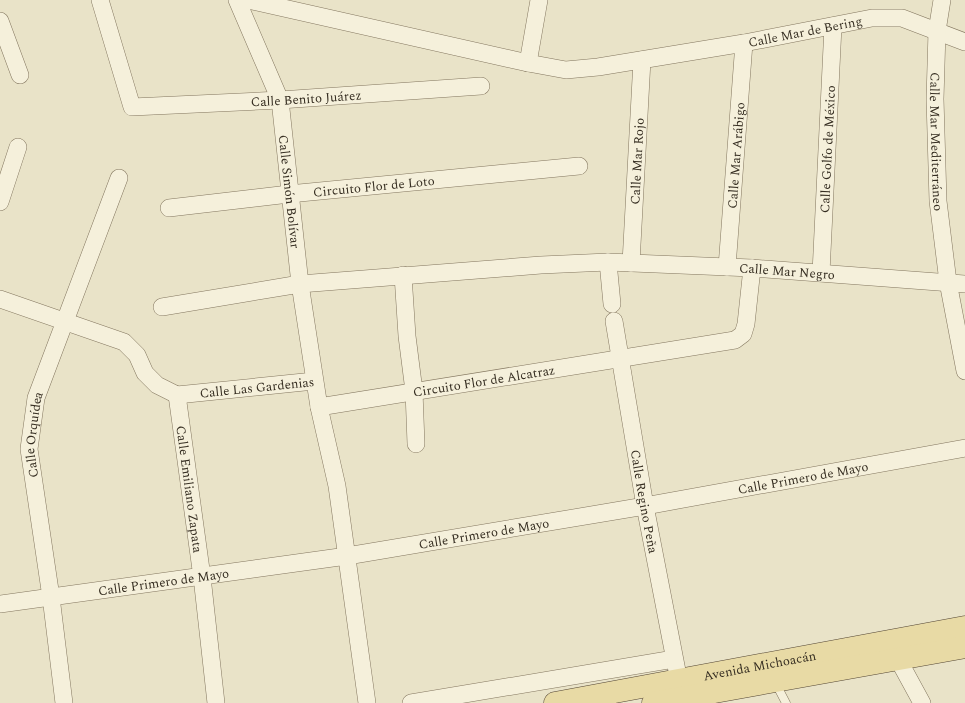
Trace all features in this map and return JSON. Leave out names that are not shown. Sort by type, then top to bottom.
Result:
[{"type":"main road","name":"Avenida Michoacán","points":[[555,703],[965,627]]},
{"type":"main road","name":"Avenida Michoacán","points":[[653,703],[965,647]]},
{"type":"street","name":"Calle Benito Juárez","points":[[100,0],[132,107],[280,100],[481,86]]},
{"type":"street","name":"Calle Simón Bolívar","points":[[237,0],[280,100],[300,284],[314,380]]},
{"type":"street","name":"Calle Mar de Bering","points":[[248,0],[528,63],[566,70],[642,60],[744,43],[872,18],[902,18],[965,42]]},
{"type":"street","points":[[528,63],[539,0]]},
{"type":"street","name":"Calle Mar Mediterráneo","points":[[942,0],[937,31],[935,99],[938,202],[948,282],[965,371]]},
{"type":"street","points":[[0,20],[20,75]]},
{"type":"street","name":"Calle Golfo de México","points":[[821,273],[833,26]]},
{"type":"street","name":"Calle Mar Arábigo","points":[[727,267],[744,43]]},
{"type":"street","name":"Calle Mar Rojo","points":[[631,263],[642,60]]},
{"type":"street","points":[[0,202],[18,147]]},
{"type":"street","name":"Circuito Flor de Loto","points":[[169,208],[290,194],[579,166]]},
{"type":"street","name":"Calle Orquídea","points":[[64,703],[51,597],[29,449],[36,398],[119,178]]},
{"type":"street","points":[[162,307],[300,284],[541,264],[608,262],[612,304]]},
{"type":"street","name":"Calle Mar Negro","points":[[608,262],[752,268],[965,284]]},
{"type":"street","name":"Circuito Flor de Alcatraz","points":[[403,275],[407,336],[414,391],[620,357],[735,340],[743,334],[746,324],[752,268]]},
{"type":"street","points":[[0,299],[124,342],[137,355],[145,373],[157,385],[176,395]]},
{"type":"street","name":"Calle Regino Peña","points":[[614,321],[645,506],[679,681]]},
{"type":"street","name":"Calle Las Gardenias","points":[[176,395],[314,380],[337,486],[367,703]]},
{"type":"street","points":[[319,407],[414,391],[416,444]]},
{"type":"street","name":"Calle Emiliano Zapata","points":[[176,395],[202,577],[216,703]]},
{"type":"street","name":"Calle Primero de Mayo","points":[[0,604],[347,556],[645,506],[965,448]]},
{"type":"street","points":[[411,703],[674,659]]},
{"type":"street","points":[[898,659],[922,703]]},
{"type":"lane","points":[[774,681],[786,703]]}]
